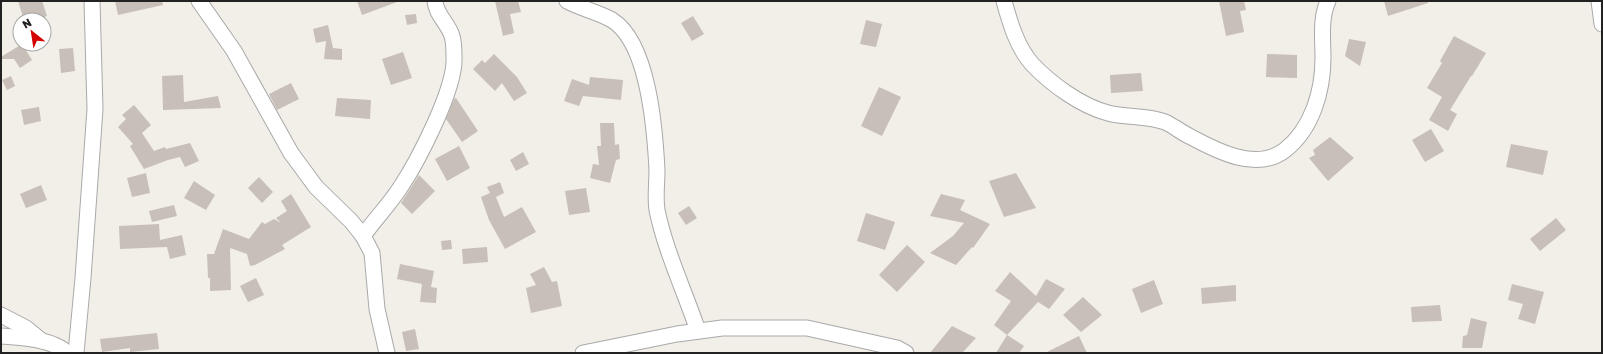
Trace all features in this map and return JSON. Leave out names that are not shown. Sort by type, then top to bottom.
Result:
[{"type":"street","points":[[76,353],[95,109],[92,1]]},
{"type":"street","points":[[199,1],[234,51],[291,153],[316,187],[351,221],[363,236],[372,253],[377,309],[387,353]]},
{"type":"street","points":[[363,236],[400,189],[416,162],[440,112],[452,78],[454,59],[452,36],[436,9],[435,1]]},
{"type":"street","points":[[568,1],[612,20],[620,26],[638,54],[648,94],[655,142],[657,208],[664,239],[698,331]]},
{"type":"street","points":[[1004,1],[1021,48],[1032,64],[1054,83],[1085,105],[1109,113],[1137,116],[1165,122],[1191,137],[1219,150],[1236,156],[1254,159],[1266,159],[1276,156],[1285,150],[1305,128],[1319,95],[1323,60],[1322,26],[1324,9],[1328,1]]},
{"type":"street","points":[[1598,1],[1602,24]]},
{"type":"street","points":[[1,314],[26,328],[42,342]]},
{"type":"street","points":[[583,353],[698,331],[722,328],[807,328],[890,346],[906,353]]},
{"type":"street","points":[[1,336],[55,344],[67,353]]},
{"type":"building","points":[[18,1],[42,1],[46,12],[21,12]]},
{"type":"building","points":[[115,1],[162,1],[163,5],[118,15]]},
{"type":"building","points":[[357,1],[397,1],[397,2],[362,15]]},
{"type":"building","points":[[495,1],[518,1],[521,12],[510,14],[514,33],[503,36]]},
{"type":"building","points":[[1219,1],[1244,1],[1246,10],[1240,11],[1244,32],[1226,36]]},
{"type":"building","points":[[1384,1],[1428,1],[1428,3],[1388,16]]},
{"type":"building","points":[[416,14],[417,23],[407,25],[405,15]]},
{"type":"building","points":[[693,16],[704,34],[692,41],[681,23]]},
{"type":"building","points":[[866,20],[882,24],[876,47],[860,44]]},
{"type":"building","points":[[328,25],[333,48],[342,49],[342,60],[324,59],[326,41],[316,43],[313,29]]},
{"type":"building","points":[[1454,36],[1486,53],[1450,110],[1457,114],[1448,131],[1429,120],[1442,97],[1427,88],[1442,63],[1440,61]]},
{"type":"building","points":[[1349,39],[1366,42],[1360,66],[1345,56]]},
{"type":"building","points":[[73,48],[75,71],[61,73],[59,49]]},
{"type":"building","points":[[12,50],[12,52],[27,52],[32,60],[20,68],[14,59],[1,59],[1,57]]},
{"type":"building","points":[[403,52],[412,78],[391,85],[382,59]]},
{"type":"building","points":[[494,54],[517,77],[527,93],[514,101],[502,83],[495,91],[473,69],[482,60],[485,63]]},
{"type":"building","points":[[1267,54],[1297,55],[1297,78],[1266,77]]},
{"type":"building","points":[[1141,73],[1143,91],[1111,93],[1110,75]]},
{"type":"building","points":[[183,75],[184,102],[218,96],[221,108],[163,110],[162,76]]},
{"type":"building","points":[[11,76],[15,86],[7,90],[2,80]]},
{"type":"building","points":[[590,77],[623,80],[621,100],[583,96],[579,106],[564,101],[572,79],[589,85]]},
{"type":"building","points":[[291,83],[299,99],[277,110],[269,94]]},
{"type":"building","points":[[879,87],[901,97],[882,136],[861,126]]},
{"type":"building","points":[[337,98],[371,100],[370,119],[335,116]]},
{"type":"building","points":[[456,98],[478,131],[462,142],[446,119],[454,99]]},
{"type":"building","points":[[134,105],[151,125],[142,133],[154,151],[165,147],[166,149],[190,143],[199,161],[185,167],[180,157],[144,169],[130,146],[133,144],[118,127],[126,119],[122,115]]},
{"type":"building","points":[[39,107],[41,121],[24,125],[21,110]]},
{"type":"building","points":[[600,123],[614,123],[615,145],[619,144],[620,159],[616,160],[610,183],[590,178],[593,164],[599,165],[597,146],[601,146]]},
{"type":"building","points":[[1431,129],[1444,151],[1425,162],[1412,140]]},
{"type":"building","points":[[1330,137],[1354,158],[1328,181],[1309,158],[1315,155],[1313,150]]},
{"type":"building","points":[[1511,144],[1548,151],[1543,175],[1506,167]]},
{"type":"building","points":[[459,146],[470,168],[447,181],[435,159]]},
{"type":"building","points":[[523,152],[529,164],[516,171],[510,160]]},
{"type":"building","points":[[146,173],[150,193],[132,197],[127,178]]},
{"type":"building","points":[[1016,173],[1036,208],[1004,217],[989,181]]},
{"type":"building","points":[[419,175],[435,191],[412,214],[401,203]]},
{"type":"building","points":[[259,177],[273,192],[262,203],[248,188]]},
{"type":"building","points":[[194,181],[215,195],[206,210],[184,198]]},
{"type":"building","points":[[500,182],[504,193],[496,197],[504,217],[522,207],[536,232],[505,249],[489,220],[481,197],[490,193],[487,187]]},
{"type":"building","points":[[41,185],[47,200],[26,208],[20,194]]},
{"type":"building","points":[[586,188],[590,212],[569,215],[565,191]]},
{"type":"building","points":[[291,194],[311,227],[282,245],[285,249],[255,265],[250,266],[247,254],[230,248],[231,290],[210,291],[207,254],[214,254],[223,229],[249,239],[262,222],[265,224],[274,219],[281,223],[276,218],[287,211],[281,201]]},
{"type":"building","points":[[941,194],[965,200],[960,210],[990,224],[973,248],[972,247],[956,265],[930,253],[953,236],[964,223],[930,216]]},
{"type":"building","points":[[174,205],[177,216],[152,222],[149,211]]},
{"type":"building","points":[[689,206],[697,218],[686,225],[678,213]]},
{"type":"building","points":[[866,213],[895,222],[885,250],[857,241]]},
{"type":"building","points":[[1556,218],[1566,230],[1540,251],[1530,239]]},
{"type":"building","points":[[159,224],[160,240],[182,235],[186,255],[170,259],[167,247],[120,249],[119,226]]},
{"type":"building","points":[[451,240],[452,249],[442,250],[441,241]]},
{"type":"building","points":[[907,245],[925,262],[897,292],[879,275]]},
{"type":"building","points":[[487,247],[488,262],[463,264],[462,249]]},
{"type":"building","points":[[400,264],[434,271],[431,287],[437,288],[436,303],[420,302],[422,284],[397,279]]},
{"type":"building","points":[[544,267],[552,282],[557,281],[562,306],[531,313],[526,288],[536,285],[530,274]]},
{"type":"building","points":[[1010,272],[1036,296],[1046,279],[1065,289],[1049,309],[1038,302],[1007,335],[994,325],[1011,301],[995,291]]},
{"type":"building","points":[[256,278],[264,295],[248,302],[240,286]]},
{"type":"building","points":[[1154,280],[1163,304],[1141,313],[1132,289]]},
{"type":"building","points":[[1512,284],[1544,292],[1535,324],[1518,319],[1523,304],[1508,300]]},
{"type":"building","points":[[1236,285],[1236,301],[1202,304],[1201,288]]},
{"type":"building","points":[[1083,297],[1102,315],[1081,332],[1063,315]]},
{"type":"building","points":[[1440,305],[1442,321],[1412,322],[1411,307]]},
{"type":"building","points":[[1471,318],[1487,322],[1482,348],[1462,348],[1463,336],[1467,335]]},
{"type":"building","points":[[952,326],[976,338],[962,353],[930,353]]},
{"type":"building","points":[[415,329],[419,349],[406,351],[402,332]]},
{"type":"building","points":[[157,333],[159,349],[130,352],[130,348],[102,352],[100,339]]},
{"type":"building","points":[[1007,335],[1024,346],[1019,353],[996,353]]},
{"type":"building","points":[[1079,336],[1087,353],[1045,353]]}]
